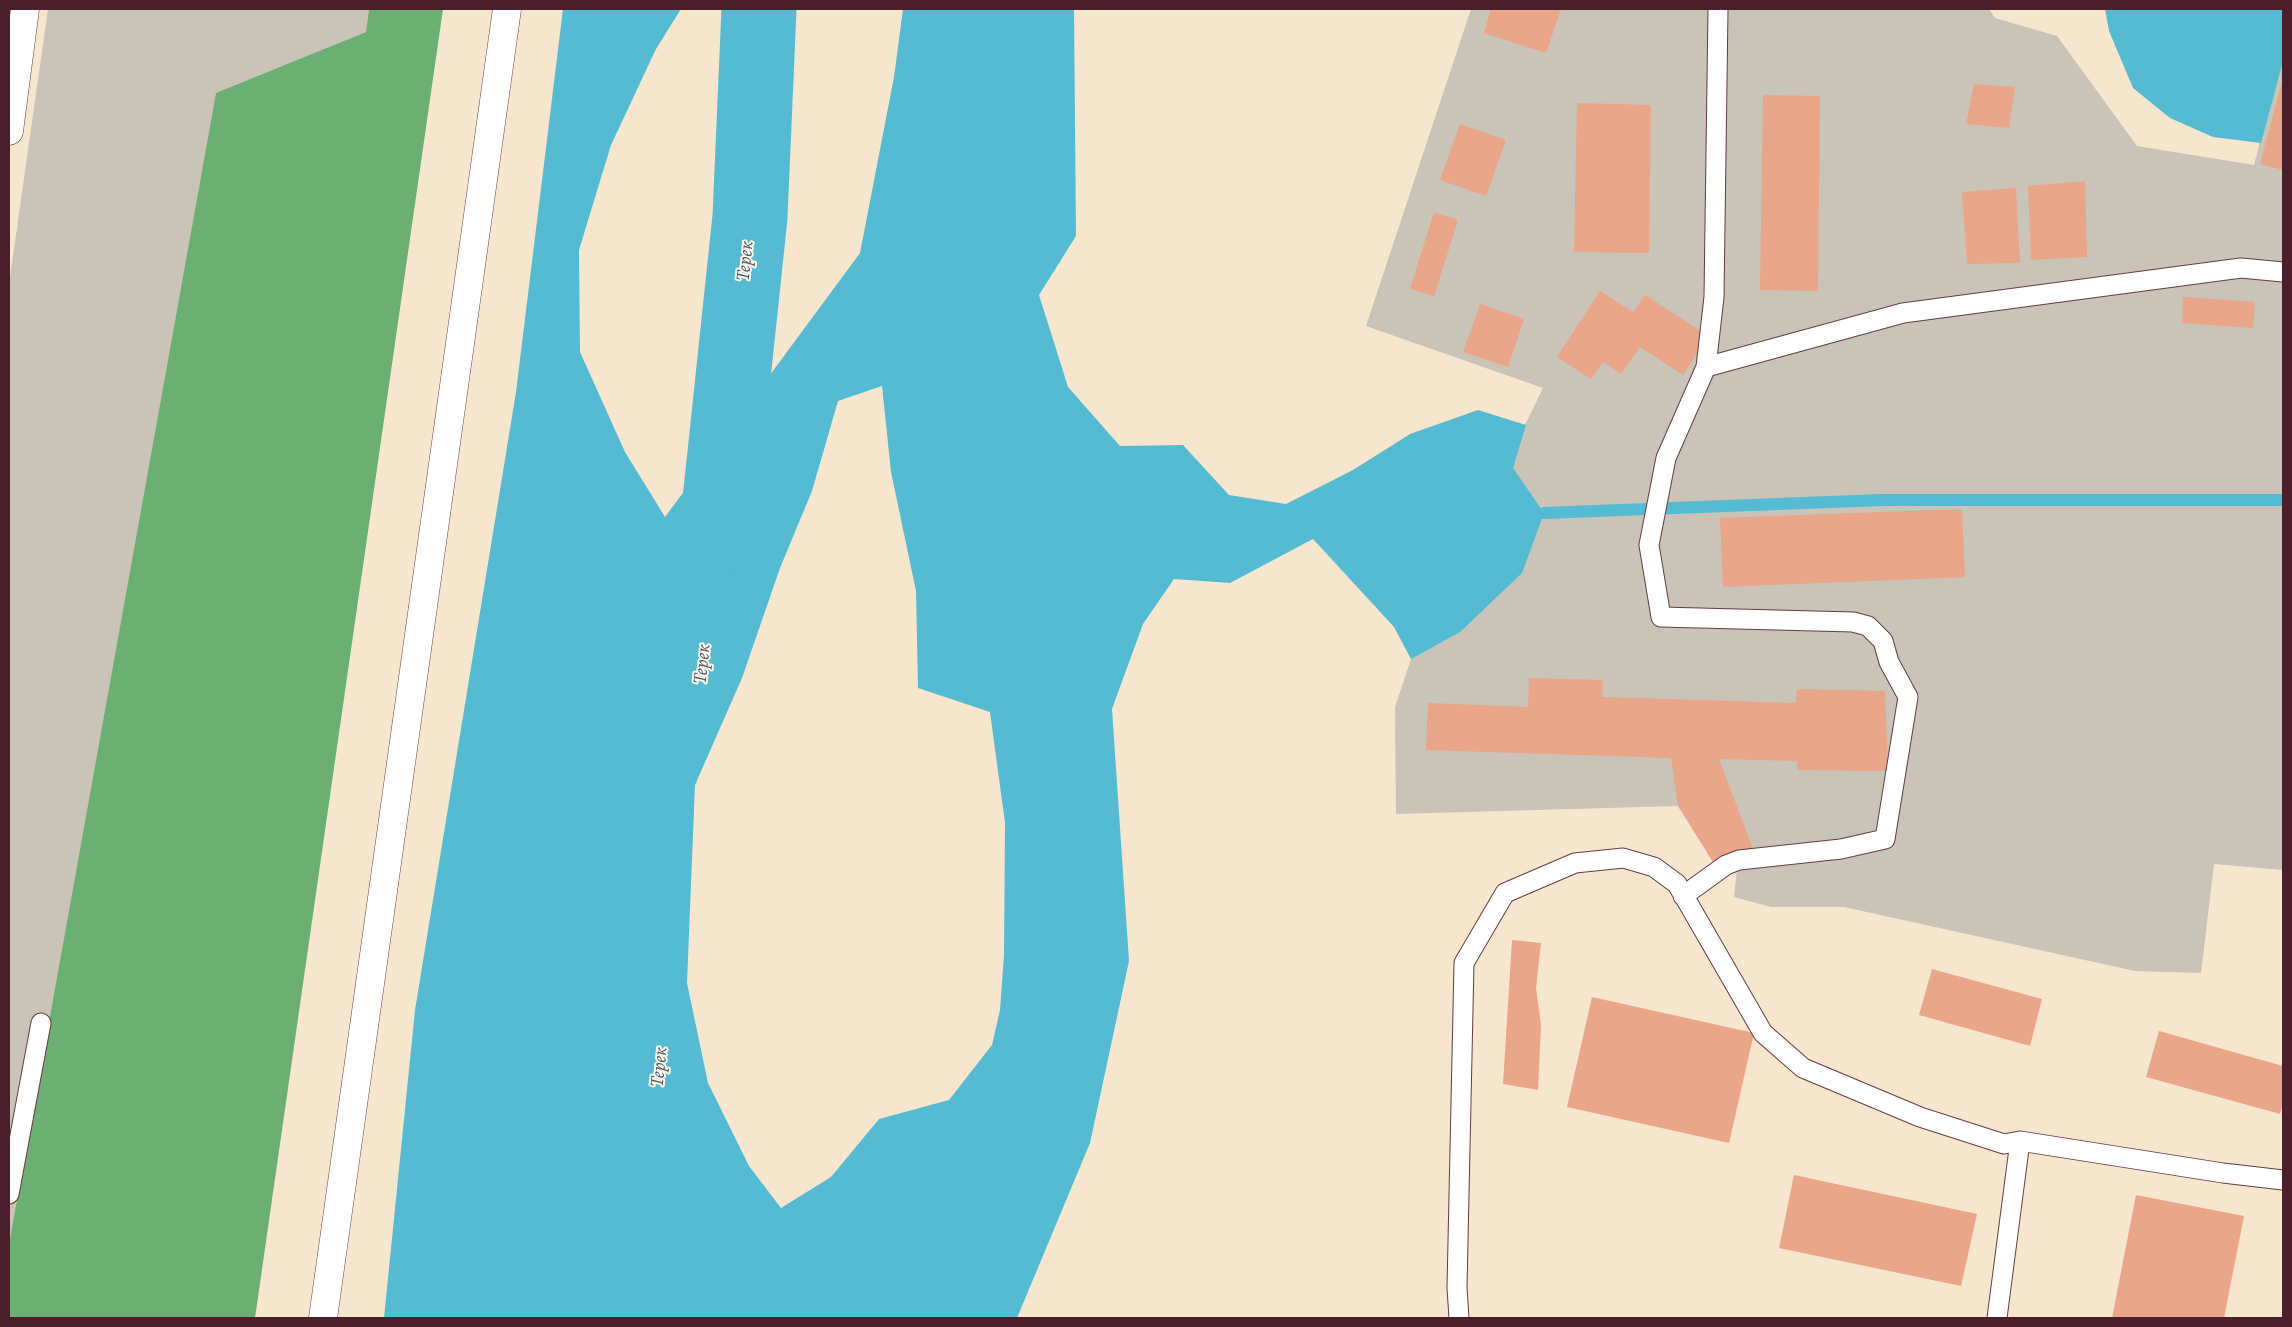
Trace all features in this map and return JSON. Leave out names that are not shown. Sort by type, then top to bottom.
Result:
[{"type":"street","points":[[9,131],[25,9]]},
{"type":"street","points":[[323,1318],[507,9]]},
{"type":"lane","points":[[1682,896],[1726,865],[1739,860],[1841,849],[1885,839],[1908,697],[1889,662],[1883,641],[1868,626],[1853,622],[1661,617],[1649,545],[1666,458],[1706,367],[1714,297],[1718,9]]},
{"type":"lane","points":[[1706,367],[1903,313],[2240,268],[2283,272]]},
{"type":"lane","points":[[1459,1318],[1457,1288],[1464,963],[1505,892],[1575,863],[1623,858],[1654,867],[1677,884],[1682,896],[1763,1033],[1803,1068],[1920,1117],[2004,1144],[2020,1141],[2222,1173],[2283,1180]]},
{"type":"lane","points":[[9,1194],[42,1023]]},
{"type":"lane","points":[[1998,1318],[2020,1141]]},
{"type":"shaded area","points":[[48,9],[369,9],[366,32],[216,94],[9,1244],[9,284]]},
{"type":"shaded area","points":[[1471,9],[1989,9],[1995,18],[2057,36],[2137,146],[2254,165],[2283,53],[2283,870],[2214,864],[2201,973],[2135,971],[1844,907],[1771,907],[1734,897],[1738,860],[1713,861],[1678,806],[1396,814],[1395,707],[1411,659],[1543,388],[1366,326]]},
{"type":"green space","points":[[369,9],[443,9],[255,1318],[9,1318],[9,1244],[216,93],[366,32]]},
{"type":"water","points":[[563,9],[681,9],[656,49],[611,145],[579,250],[580,352],[625,452],[665,517],[860,253],[894,77],[903,9],[1074,9],[1076,236],[1039,295],[1068,387],[1120,446],[1183,445],[1229,495],[1286,504],[1353,470],[1410,434],[1478,410],[1526,425],[1513,468],[1544,513],[1522,573],[1460,632],[1411,659],[1394,627],[1313,539],[1230,583],[1174,579],[1143,624],[1112,709],[1129,961],[1090,1143],[1017,1318],[384,1318],[415,1010],[516,392]],"holes":[[[882,386],[891,472],[916,591],[918,688],[990,712],[1005,823],[1004,955],[1000,1010],[992,1045],[949,1100],[879,1119],[831,1177],[781,1208],[749,1166],[708,1083],[687,983],[695,785],[742,678],[780,568],[812,491],[838,401]]]},
{"type":"water","points":[[2105,9],[2283,9],[2283,61],[2261,143],[2213,137],[2170,118],[2133,88],[2109,31]]},
{"type":"building","points":[[1491,9],[1561,9],[1546,53],[1484,33]]},
{"type":"building","points":[[2283,78],[2283,170],[2260,164]]},
{"type":"building","points":[[1974,84],[2015,87],[2009,128],[1966,124]]},
{"type":"building","points":[[1763,95],[1820,96],[1818,291],[1760,290]]},
{"type":"building","points":[[1577,103],[1651,105],[1649,253],[1574,252]]},
{"type":"building","points":[[1460,124],[1506,140],[1486,196],[1440,180]]},
{"type":"building","points":[[2085,181],[2087,257],[2031,260],[2028,186]]},
{"type":"building","points":[[2016,188],[2020,263],[1967,264],[1962,192]]},
{"type":"building","points":[[1434,212],[1458,220],[1434,296],[1410,289]]},
{"type":"building","points":[[1600,291],[1633,312],[1645,295],[1708,336],[1683,375],[1640,347],[1621,374],[1603,362],[1591,379],[1557,357]]},
{"type":"building","points":[[2183,297],[2255,302],[2253,328],[2182,323]]},
{"type":"building","points":[[1480,304],[1524,319],[1508,367],[1463,352]]},
{"type":"building","points":[[1962,509],[1965,577],[1723,587],[1720,518]]},
{"type":"building","points":[[1529,678],[1603,680],[1602,697],[1796,703],[1797,689],[1885,691],[1888,771],[1797,770],[1797,761],[1719,759],[1755,854],[1716,867],[1678,806],[1671,758],[1426,750],[1428,703],[1528,707]]},
{"type":"building","points":[[1512,940],[1541,943],[1536,988],[1541,1025],[1538,1090],[1503,1084]]},
{"type":"building","points":[[1932,969],[2042,999],[2030,1046],[1919,1015]]},
{"type":"building","points":[[1592,997],[1754,1033],[1729,1143],[1567,1107]]},
{"type":"building","points":[[2159,1031],[2283,1066],[2283,1103],[2280,1114],[2146,1077]]},
{"type":"building","points":[[1794,1175],[1977,1214],[1961,1286],[1779,1248]]},
{"type":"building","points":[[2136,1195],[2244,1216],[2224,1318],[2112,1318]]},
{"type":"waterway","name":"Терек","points":[[716,538],[750,217],[759,9]]},
{"type":"waterway","points":[[1544,513],[1882,500],[2283,500]]}]
